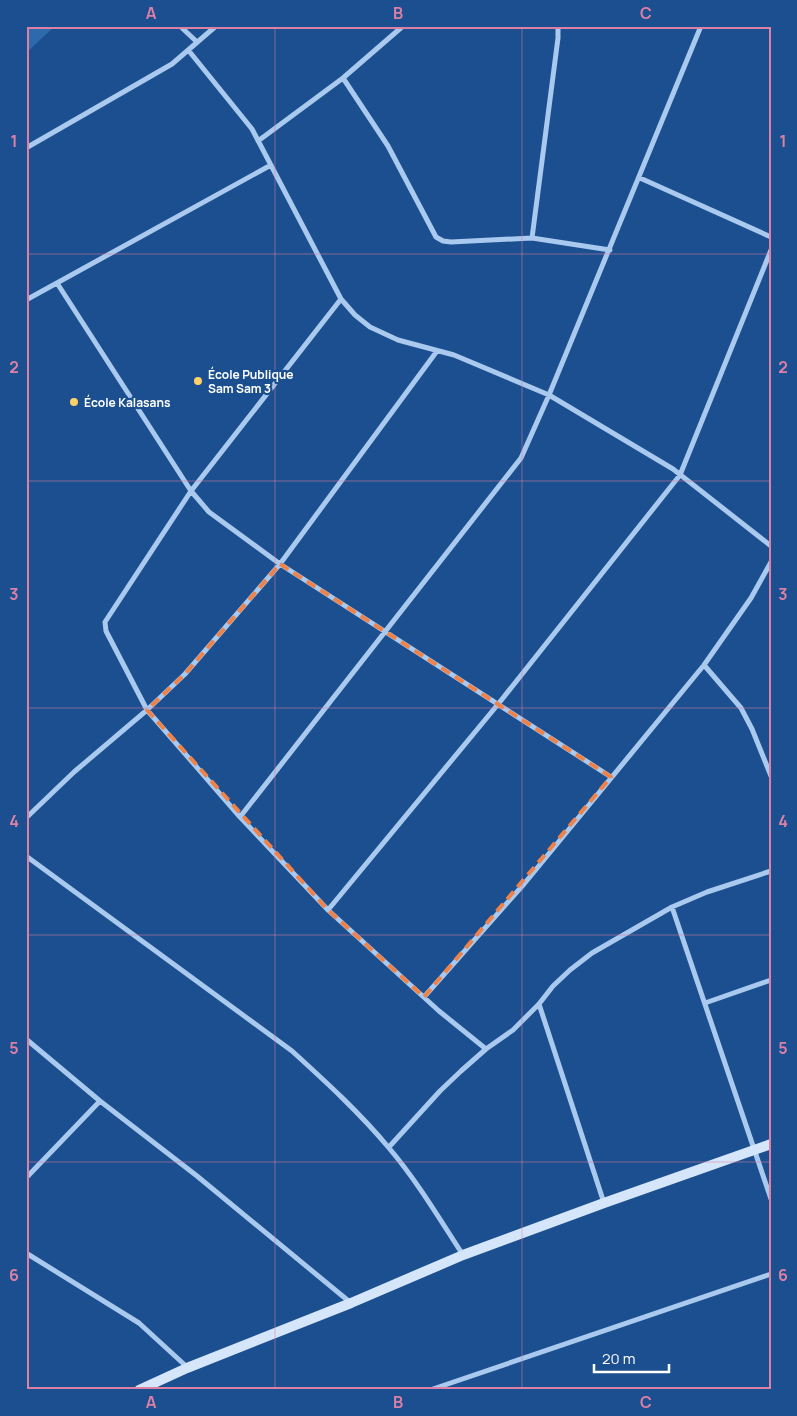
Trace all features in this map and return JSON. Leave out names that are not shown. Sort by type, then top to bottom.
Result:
[{"type":"street","points":[[180,26],[197,42]]},
{"type":"street","points":[[26,148],[172,64],[216,26]]},
{"type":"street","points":[[258,141],[343,78],[403,26]]},
{"type":"street","points":[[532,238],[558,26]]},
{"type":"street","points":[[240,817],[521,458],[640,178],[701,26]]},
{"type":"street","points":[[189,51],[252,129],[341,299],[355,315],[370,326],[398,340],[437,352],[454,355],[549,395],[664,464],[771,546]]},
{"type":"street","points":[[343,78],[388,146],[436,236],[443,241],[532,238],[610,250]]},
{"type":"street","points":[[26,300],[271,165]]},
{"type":"street","points":[[640,178],[771,237]]},
{"type":"street","points":[[328,910],[499,704],[680,475],[771,250]]},
{"type":"street","points":[[57,283],[191,491],[209,512],[280,564],[611,777]]},
{"type":"street","points":[[341,299],[191,491],[105,622],[106,631],[147,710],[240,817],[328,910],[424,997],[486,1049]]},
{"type":"street","points":[[26,818],[74,772],[147,710],[185,674],[280,564],[437,352]]},
{"type":"street","points":[[424,997],[524,884],[704,665],[751,598],[771,562]]},
{"type":"street","points":[[704,665],[742,708],[771,776]]},
{"type":"street","points":[[26,856],[292,1050],[389,1147],[425,1196],[463,1255]]},
{"type":"street","points":[[389,1147],[440,1090],[486,1049],[513,1030],[539,1004],[552,986],[592,953],[672,907],[707,892],[771,871]]},
{"type":"street","points":[[672,907],[771,1199]]},
{"type":"street","points":[[705,1003],[771,980]]},
{"type":"street","points":[[539,1004],[604,1203]]},
{"type":"street","points":[[26,1039],[351,1303]]},
{"type":"street","points":[[26,1178],[100,1101]]},
{"type":"street","points":[[139,1390],[157,1384],[187,1368],[351,1303],[463,1255],[771,1144]]},
{"type":"street","points":[[26,1253],[139,1323],[187,1368]]},
{"type":"street","points":[[430,1390],[771,1274]]},
{"type":"highlighted area","points":[[280,564],[611,777],[424,997],[328,910],[147,710],[185,674]]},
{"type":"shaded area","points":[[26,26],[55,26],[26,53]]},
{"type":"place","name":"École Publique Sam Sam 3","points":[[198,381]]},
{"type":"place","name":"École Kalasans","points":[[74,402]]}]
